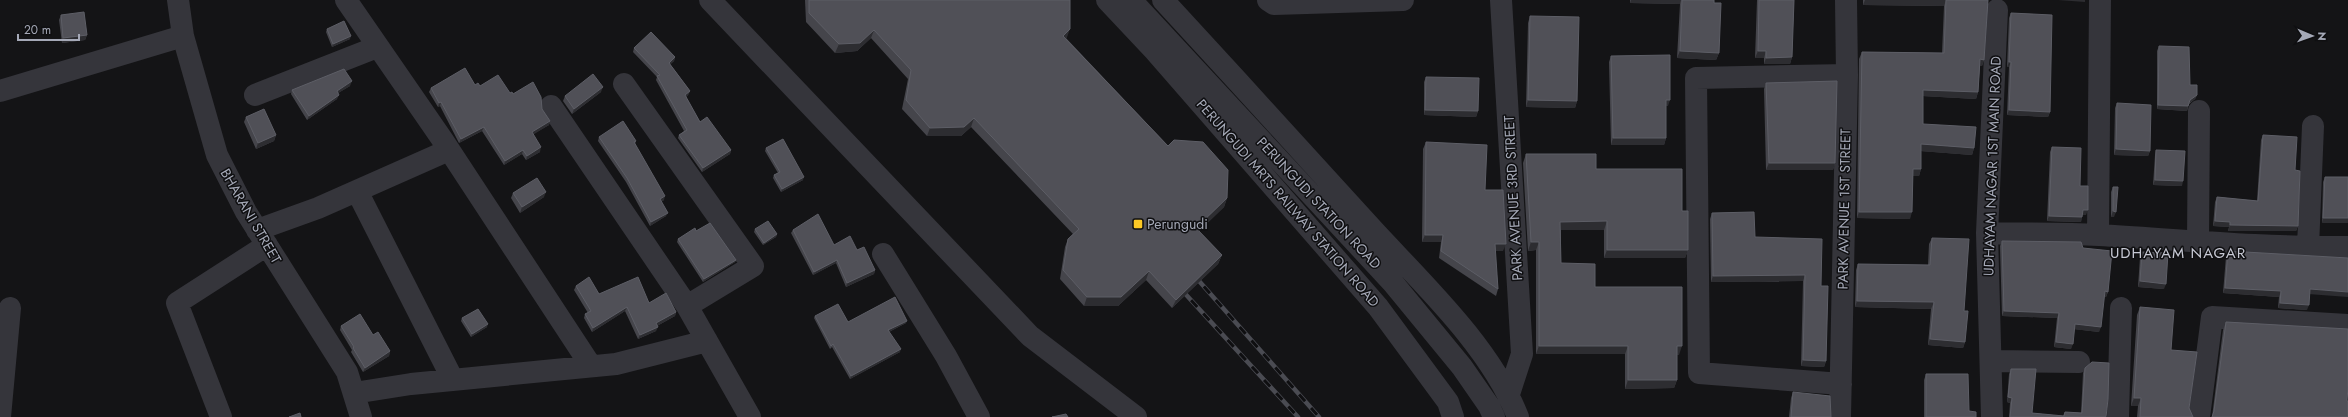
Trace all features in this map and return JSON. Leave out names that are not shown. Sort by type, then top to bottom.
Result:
[{"type":"street","name":"BHARANI STREET","points":[[178,0],[183,36],[217,155],[262,237],[347,372],[361,417]]},
{"type":"street","points":[[346,0],[449,150],[591,366]]},
{"type":"street","points":[[710,0],[1030,336],[1136,417]]},
{"type":"street","name":"PERUNGUDI MRTS RAILWAY STATION ROAD","points":[[1107,0],[1155,50],[1378,307],[1448,402],[1453,417]]},
{"type":"street","name":"PERUNGUDI STATION ROAD","points":[[1131,0],[1393,283],[1462,367],[1489,406],[1494,417]]},
{"type":"street","name":"PERUNGUDI STATION ROAD","points":[[1163,0],[1428,290],[1483,354],[1509,394],[1518,417]]},
{"type":"street","points":[[1268,0],[1274,4],[1403,0]]},
{"type":"street","name":"PARK AVENUE 3RD STREET","points":[[1501,0],[1522,354],[1509,394]]},
{"type":"street","name":"PARK AVENUE 1ST STREET","points":[[1840,417],[1847,75],[1846,0]]},
{"type":"street","points":[[2098,235],[2100,0]]},
{"type":"street","name":"UDHAYAM NAGAR 1ST MAIN ROAD","points":[[1992,417],[1987,233],[1997,10]]},
{"type":"street","points":[[0,91],[183,36]]},
{"type":"street","points":[[255,95],[377,47]]},
{"type":"street","points":[[1841,384],[1698,373],[1696,78],[1847,75]]},
{"type":"street","points":[[624,84],[753,266],[687,306]]},
{"type":"street","points":[[551,106],[687,306],[750,417]]},
{"type":"street","points":[[2198,242],[2199,111]]},
{"type":"street","points":[[2308,247],[2313,126]]},
{"type":"street","points":[[221,417],[177,303],[262,237],[318,208],[449,150]]},
{"type":"street","points":[[357,191],[453,380]]},
{"type":"street","points":[[1987,233],[2098,235],[2198,242],[2308,247],[2348,247]]},
{"type":"street","points":[[883,254],[946,356],[979,417]]},
{"type":"street","points":[[0,417],[10,308]]},
{"type":"street","points":[[2118,417],[2121,308]]},
{"type":"street","points":[[2199,417],[2212,317],[2348,325]]},
{"type":"street","points":[[354,393],[453,380],[616,364],[707,341]]},
{"type":"street","points":[[1991,362],[2079,362]]},
{"type":"building","points":[[809,0],[1070,0],[1070,29],[1063,36],[1168,146],[1174,140],[1203,142],[1228,170],[1227,198],[1196,228],[1222,255],[1176,300],[1149,271],[1121,297],[1087,297],[1063,270],[1068,239],[1079,229],[974,118],[964,127],[930,128],[906,100],[911,70],[874,30],[860,43],[839,44],[809,13]]},
{"type":"building","points":[[1682,0],[1714,0],[1714,3],[1721,3],[1719,53],[1680,51]]},
{"type":"building","points":[[1759,0],[1794,0],[1792,57],[1766,58],[1766,51],[1758,51]]},
{"type":"building","points":[[1946,0],[1988,0],[1984,60],[1980,59],[1978,92],[1923,90],[1923,124],[1976,127],[1974,148],[1921,144],[1921,169],[1913,169],[1912,212],[1859,212],[1862,52],[1944,53]]},
{"type":"building","points":[[84,12],[87,35],[63,38],[61,15]]},
{"type":"building","points":[[2011,13],[2052,15],[2050,112],[2009,110]]},
{"type":"building","points":[[1530,16],[1579,17],[1577,101],[1528,100]]},
{"type":"building","points":[[344,21],[351,36],[333,44],[327,29]]},
{"type":"building","points":[[651,32],[675,57],[669,63],[690,91],[685,95],[700,122],[707,117],[731,150],[703,168],[679,135],[687,130],[657,76],[660,75],[634,48]]},
{"type":"building","points":[[2159,46],[2189,47],[2190,85],[2197,85],[2197,95],[2190,100],[2188,106],[2158,105]]},
{"type":"building","points":[[1670,55],[1670,100],[1666,100],[1666,138],[1613,138],[1611,56]]},
{"type":"building","points":[[465,68],[475,85],[478,83],[480,86],[498,75],[510,93],[512,92],[513,94],[533,82],[541,97],[542,109],[550,121],[532,132],[541,147],[527,156],[523,150],[505,161],[484,127],[461,139],[441,102],[439,103],[431,88]]},
{"type":"building","points":[[344,69],[352,81],[337,91],[339,95],[309,116],[292,90]]},
{"type":"building","points":[[593,74],[603,87],[574,109],[565,96]]},
{"type":"building","points":[[1426,77],[1479,78],[1478,111],[1425,110]]},
{"type":"building","points":[[1837,81],[1835,163],[1769,163],[1766,83]]},
{"type":"building","points":[[2117,103],[2151,105],[2150,151],[2116,149]]},
{"type":"building","points":[[264,109],[276,135],[258,143],[246,117]]},
{"type":"building","points":[[623,121],[636,141],[634,142],[665,196],[660,199],[668,213],[651,222],[627,178],[599,137]]},
{"type":"building","points":[[2263,135],[2297,137],[2295,170],[2300,171],[2298,226],[2230,225],[2230,222],[2215,221],[2217,197],[2258,201]]},
{"type":"building","points":[[783,139],[804,177],[782,189],[774,175],[780,172],[766,148]]},
{"type":"building","points":[[1426,142],[1487,145],[1485,190],[1503,190],[1506,244],[1495,244],[1498,289],[1441,251],[1443,235],[1425,235]]},
{"type":"building","points":[[2052,147],[2081,148],[2080,186],[2088,186],[2088,210],[2083,210],[2082,217],[2049,216]]},
{"type":"building","points":[[2156,150],[2185,151],[2183,181],[2155,180]]},
{"type":"building","points":[[1526,154],[1596,154],[1596,169],[1682,169],[1682,211],[1688,211],[1688,250],[1607,250],[1607,221],[1560,222],[1561,263],[1595,264],[1595,287],[1682,287],[1682,346],[1677,346],[1677,380],[1628,380],[1628,346],[1539,346],[1539,242],[1531,242]]},
{"type":"building","points":[[2325,177],[2348,177],[2348,218],[2323,218]]},
{"type":"building","points":[[537,178],[546,192],[522,207],[513,193]]},
{"type":"building","points":[[2113,187],[2118,187],[2116,212],[2113,211]]},
{"type":"building","points":[[1754,212],[1755,237],[1822,239],[1821,286],[1828,286],[1826,361],[1803,360],[1805,275],[1713,276],[1712,213]]},
{"type":"building","points":[[818,214],[834,245],[850,236],[857,250],[864,247],[875,270],[847,283],[837,260],[814,272],[793,230]]},
{"type":"building","points":[[768,221],[777,234],[764,243],[755,229]]},
{"type":"building","points":[[710,223],[736,260],[704,279],[678,239],[695,228],[696,231]]},
{"type":"building","points":[[1932,238],[1969,239],[1964,311],[1968,311],[1965,342],[1930,339],[1934,302],[1857,301],[1858,264],[1930,265]]},
{"type":"building","points":[[2002,241],[2081,242],[2083,248],[2112,251],[2108,292],[2105,291],[2101,327],[2075,324],[2073,344],[2056,342],[2059,313],[2004,311]]},
{"type":"building","points":[[2228,251],[2348,258],[2348,292],[2310,289],[2309,305],[2280,303],[2281,291],[2225,288]]},
{"type":"building","points":[[2142,252],[2168,253],[2166,284],[2140,281]]},
{"type":"building","points":[[589,277],[599,294],[638,277],[649,303],[666,293],[676,312],[656,323],[658,327],[640,335],[627,307],[593,328],[585,314],[591,311],[576,286]]},
{"type":"building","points":[[895,297],[907,321],[888,330],[901,349],[851,376],[833,344],[831,346],[815,316],[838,304],[848,322]]},
{"type":"building","points":[[2140,307],[2174,310],[2171,350],[2197,352],[2189,408],[2193,417],[2140,417],[2141,398],[2134,398]]},
{"type":"building","points":[[478,309],[488,324],[472,334],[462,318]]},
{"type":"building","points":[[360,314],[373,335],[378,332],[390,351],[365,368],[341,326]]},
{"type":"building","points":[[2226,322],[2348,329],[2348,417],[2212,417]]},
{"type":"building","points":[[2092,362],[2109,363],[2106,417],[2010,417],[2012,398],[2008,397],[2011,369],[2036,369],[2032,413],[2064,416],[2065,412],[2082,413],[2085,368]]},
{"type":"building","points":[[1926,374],[1968,374],[1969,411],[1976,412],[1976,417],[1926,417]]},
{"type":"building","points":[[1793,392],[1830,396],[1831,417],[1791,417]]},
{"type":"building","points":[[300,413],[301,417],[289,417]]},
{"type":"building","points":[[1066,414],[1068,417],[1052,417]]},
{"type":"railway","points":[[1192,273],[1319,417]]},
{"type":"railway","points":[[1179,287],[1298,417]]},
{"type":"place","name":"Perungudi","points":[[1138,224]]},
{"type":"district","name":"UDHAYAM NAGAR","points":[[2178,253]]}]
